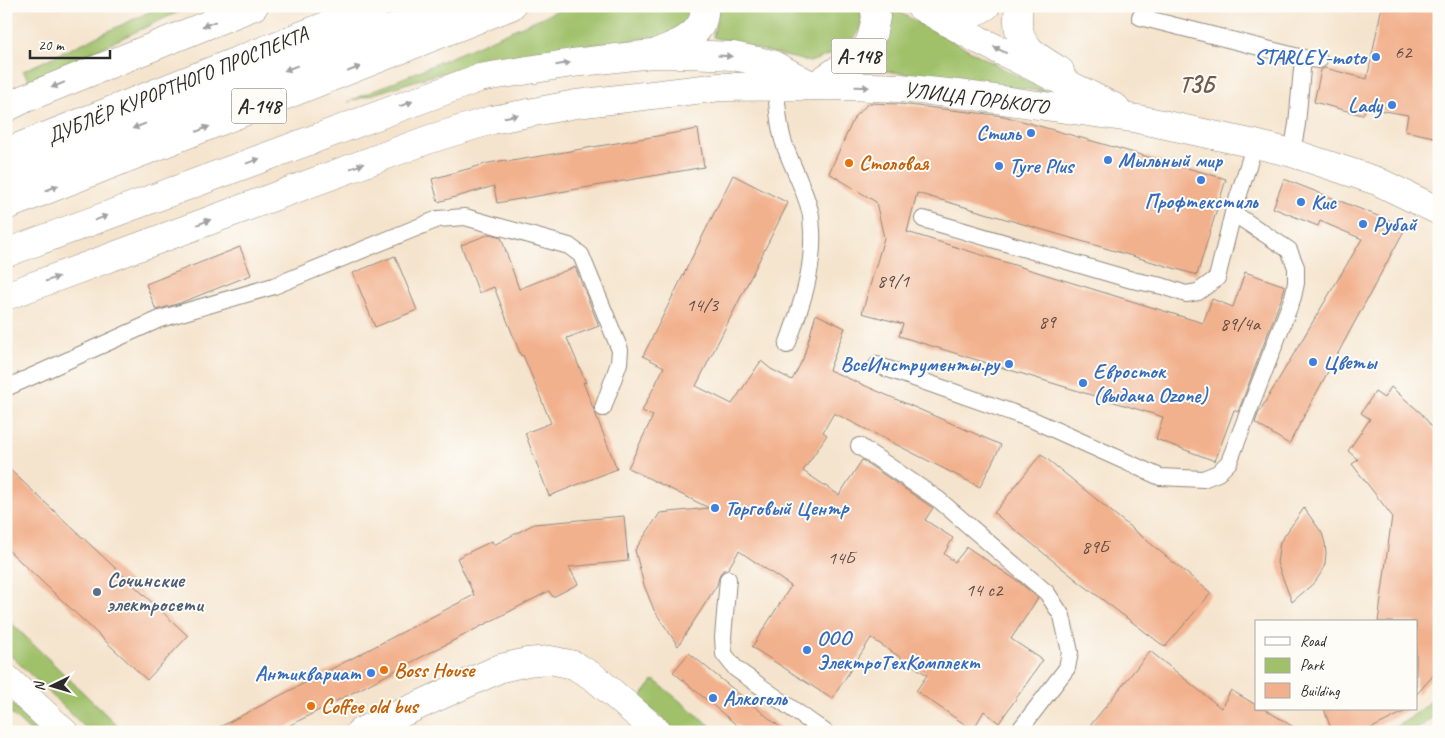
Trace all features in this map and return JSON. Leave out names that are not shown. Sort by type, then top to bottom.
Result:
[{"type":"main road","points":[[6,108],[26,98],[254,6]]},
{"type":"main road","name":"ДУБЛЁР КУРОРТНОГО ПРОСПЕКТА","points":[[6,152],[376,6]]},
{"type":"main road","name":"А-148","points":[[6,178],[450,6]]},
{"type":"main road","name":"А-148","points":[[6,206],[511,6]]},
{"type":"main road","name":"А-148","points":[[652,54],[684,40],[696,30],[702,21],[705,6]]},
{"type":"main road","name":"А-148","points":[[6,253],[479,78],[572,63],[652,54],[687,54],[733,56],[772,64],[814,86],[866,51],[876,18],[874,6]]},
{"type":"main road","points":[[923,8],[969,14],[986,6]]},
{"type":"main road","points":[[1019,6],[1018,28],[1024,44],[1035,56],[1138,119]]},
{"type":"main road","name":"УЛИЦА ГОРЬКОГО","points":[[923,8],[979,40],[1138,119]]},
{"type":"main road","name":"УЛИЦА ГОРЬКОГО","points":[[6,296],[430,139],[492,120],[576,104],[720,87],[814,86],[900,88],[1138,119],[1255,144],[1292,154],[1377,181],[1438,210]]},
{"type":"main road","points":[[360,732],[501,668],[527,662],[550,660],[574,665],[595,678],[658,732]]},
{"type":"main road","points":[[6,678],[64,732]]},
{"type":"lane","points":[[1140,16],[1303,58],[1320,60]]},
{"type":"lane","points":[[1292,154],[1297,124],[1303,58]]},
{"type":"lane","points":[[776,87],[778,118],[783,141],[811,213],[811,263],[805,294],[787,345]]},
{"type":"lane","points":[[923,219],[1132,280],[1162,286],[1186,294],[1198,292],[1217,278],[1233,213],[1255,144]]},
{"type":"lane","points":[[877,365],[1033,420],[1160,477],[1203,479],[1218,473],[1229,462],[1293,297],[1296,283],[1296,267],[1288,250],[1233,213]]},
{"type":"lane","points":[[6,388],[160,319],[274,286],[438,219],[465,217],[569,246],[581,256],[620,350],[619,363],[603,408]]},
{"type":"lane","points":[[859,446],[940,500],[1047,593],[1062,616],[1070,652],[1067,668],[1018,732]]},
{"type":"lane","points":[[728,579],[723,638],[724,654],[736,669],[825,732]]},
{"type":"green space","points":[[162,6],[191,6],[30,81],[23,71]]},
{"type":"green space","points":[[568,6],[712,6],[679,35],[506,57],[427,77],[348,102]]},
{"type":"green space","points":[[719,6],[860,6],[862,24],[857,35],[842,50],[810,62],[713,37]]},
{"type":"green space","points":[[893,9],[1047,92],[870,69],[886,42]]},
{"type":"green space","points":[[6,618],[124,732],[90,732],[6,651]]},
{"type":"green space","points":[[654,680],[718,732],[679,732],[639,699]]},
{"type":"green space","points":[[6,698],[42,732],[31,732],[6,709]]},
{"type":"green space","points":[[1434,698],[1436,701],[1439,698],[1439,712],[1420,727],[1410,732],[1386,732],[1409,719]]},
{"type":"building","points":[[1382,6],[1411,6],[1438,13],[1436,37],[1439,37],[1439,125],[1436,124],[1434,137],[1405,131],[1408,115],[1367,108],[1362,115],[1314,102],[1321,70],[1325,68],[1367,79]]},
{"type":"building","points":[[869,103],[899,104],[1004,116],[1226,179],[1197,275],[917,193],[907,232],[1203,323],[1212,299],[1233,307],[1245,272],[1285,286],[1238,412],[1234,410],[1215,461],[1156,439],[1163,417],[899,336],[903,324],[862,313],[884,238],[876,202],[829,173],[855,116]]},
{"type":"building","points":[[698,129],[704,167],[497,203],[494,186],[438,202],[432,179],[489,163],[506,160],[506,162]]},
{"type":"building","points":[[733,175],[788,203],[696,386],[732,404],[761,361],[771,369],[792,380],[803,359],[816,314],[845,328],[829,370],[1001,445],[980,487],[834,413],[823,432],[827,435],[803,471],[839,495],[862,460],[933,508],[925,520],[953,538],[944,554],[955,562],[967,547],[1019,582],[1038,598],[1011,639],[1043,660],[999,723],[984,711],[973,730],[916,691],[927,675],[871,638],[832,699],[752,647],[791,586],[739,551],[728,569],[723,570],[720,574],[717,585],[678,646],[654,610],[644,585],[635,550],[660,513],[709,508],[628,468],[653,416],[642,411],[664,367],[643,356]]},
{"type":"building","points":[[1284,179],[1406,227],[1289,444],[1255,423],[1258,414],[1362,239],[1320,221],[1318,226],[1273,208]]},
{"type":"building","points":[[490,234],[501,237],[519,289],[575,267],[599,326],[567,338],[586,383],[583,382],[617,469],[549,496],[525,433],[551,423],[523,355],[521,356],[494,287],[479,293],[461,245]]},
{"type":"building","points":[[240,247],[251,275],[180,303],[156,310],[146,284]]},
{"type":"building","points":[[395,256],[417,310],[375,327],[353,273]]},
{"type":"building","points":[[1391,387],[1421,413],[1439,436],[1439,669],[1418,693],[1418,620],[1378,620],[1392,516],[1352,464],[1358,460],[1348,451],[1370,419],[1361,413],[1375,392],[1384,398]]},
{"type":"building","points":[[1041,454],[1211,593],[1165,647],[1078,581],[994,513]]},
{"type":"building","name":"Сочинские электросети","points":[[6,466],[188,636],[147,680],[6,548]]},
{"type":"building","points":[[1304,508],[1322,533],[1326,553],[1325,564],[1315,582],[1292,602],[1277,563],[1280,542]]},
{"type":"building","points":[[624,516],[628,561],[569,567],[578,584],[553,597],[549,591],[277,732],[210,732],[474,595],[457,558],[492,541],[494,545],[534,524]]},
{"type":"building","points":[[1150,651],[1221,708],[1231,690],[1255,704],[1255,710],[1266,710],[1302,732],[1085,732]]},
{"type":"building","points":[[689,653],[786,732],[745,732],[673,672]]},
{"type":"building","points":[[1324,710],[1408,710],[1364,732],[1332,732]]},
{"type":"place","name":"STARLEY-moto","points":[[1376,57]]},
{"type":"place","name":"Lady","points":[[1392,105]]},
{"type":"place","name":"Стиль","points":[[1031,133]]},
{"type":"place","name":"Мыльный мир","points":[[1108,160]]},
{"type":"place","name":"Столовая","points":[[849,163]]},
{"type":"place","name":"Tyre Plus","points":[[999,166]]},
{"type":"place","name":"Профтекстиль","points":[[1201,180]]},
{"type":"place","name":"Кис","points":[[1301,202]]},
{"type":"place","name":"Рубай","points":[[1363,224]]},
{"type":"place","name":"Цветы","points":[[1313,362]]},
{"type":"place","name":"ВсеИнструменты.ру","points":[[1009,364]]},
{"type":"place","name":"Евросток (выдача Ozone)","points":[[1083,383]]},
{"type":"place","name":"Торговый Центр","points":[[715,508]]},
{"type":"place","name":"Сочинские электросети","points":[[97,592]]},
{"type":"place","name":"ООО ЭлектроТехКомплект","points":[[807,650]]},
{"type":"place","name":"Boss House","points":[[384,670]]},
{"type":"place","name":"Антиквариат","points":[[371,673]]},
{"type":"place","name":"Алкоголь","points":[[713,698]]},
{"type":"place","name":"Coffee old bus","points":[[311,706]]},
{"type":"district","name":"ТЗБ","points":[[1197,85]]}]
